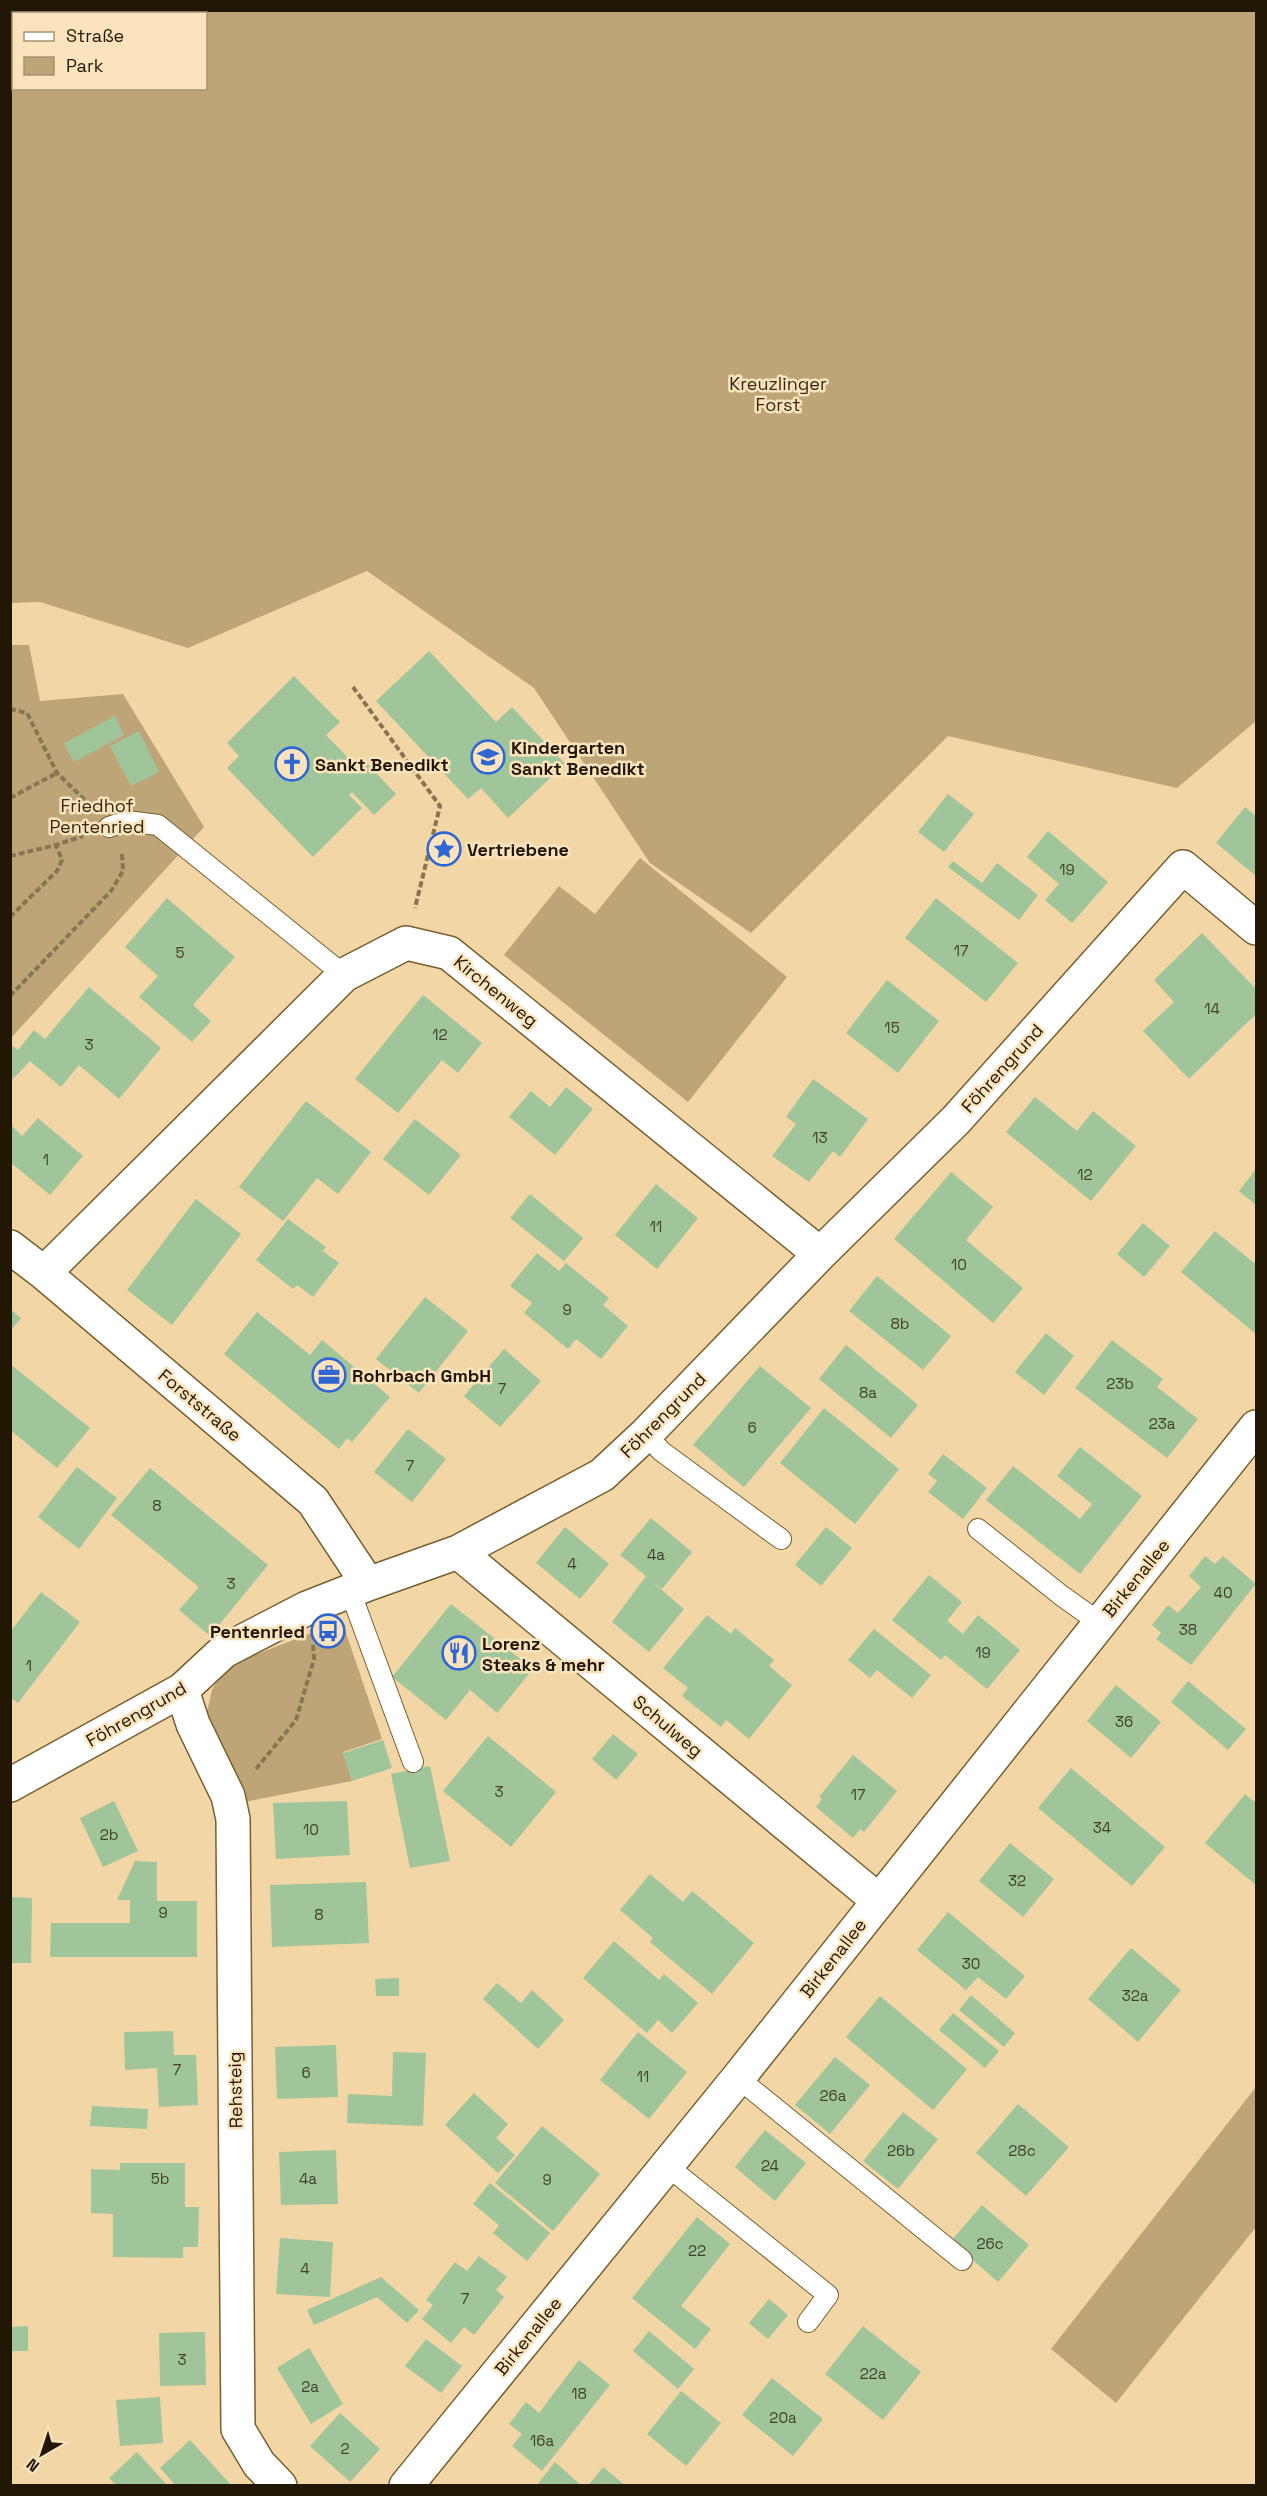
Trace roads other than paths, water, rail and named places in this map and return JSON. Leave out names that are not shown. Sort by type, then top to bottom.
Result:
[{"type":"street","name":"Föhrengrund","points":[[10,1785],[182,1690],[224,1651],[307,1608],[458,1552],[602,1475],[646,1434],[820,1254],[956,1119],[1183,867],[1257,928]]},
{"type":"street","name":"Kirchenweg","points":[[344,975],[406,943],[449,953],[820,1254]]},
{"type":"street","points":[[45,1273],[344,975]]},
{"type":"street","name":"Forststraße","points":[[10,1247],[45,1273],[313,1501],[359,1587]]},
{"type":"street","name":"Birkenallee","points":[[406,2486],[738,2078],[1257,1427]]},
{"type":"street","name":"Schulweg","points":[[458,1552],[879,1901]]},
{"type":"street","name":"Rehsteig","points":[[182,1690],[192,1724],[228,1796],[233,1819],[238,2428],[259,2464],[280,2486]]},
{"type":"lane","points":[[109,827],[127,821],[158,825],[344,975]]},
{"type":"lane","points":[[646,1434],[661,1452],[781,1539]]},
{"type":"lane","points":[[978,1529],[1062,1596],[1100,1623]]},
{"type":"lane","points":[[359,1587],[413,1762]]},
{"type":"lane","points":[[738,2078],[962,2260]]},
{"type":"lane","points":[[666,2164],[828,2295],[808,2322]]},
{"type":"place","name":"Kindergarten Sankt Benedikt","points":[[488,757]]},
{"type":"place","name":"Sankt Benedikt","points":[[292,764]]},
{"type":"place","name":"Vertriebene","points":[[444,849]]},
{"type":"place","name":"Rohrbach GmbH","points":[[329,1375]]},
{"type":"place","name":"Pentenried","points":[[328,1631]]},
{"type":"place","name":"Lorenz Steaks & mehr","points":[[459,1653]]},
{"type":"park label","name":"Kreuzlinger Forst","points":[[778,394]]},
{"type":"park label","name":"Friedhof Pentenried","points":[[97,815]]}]
